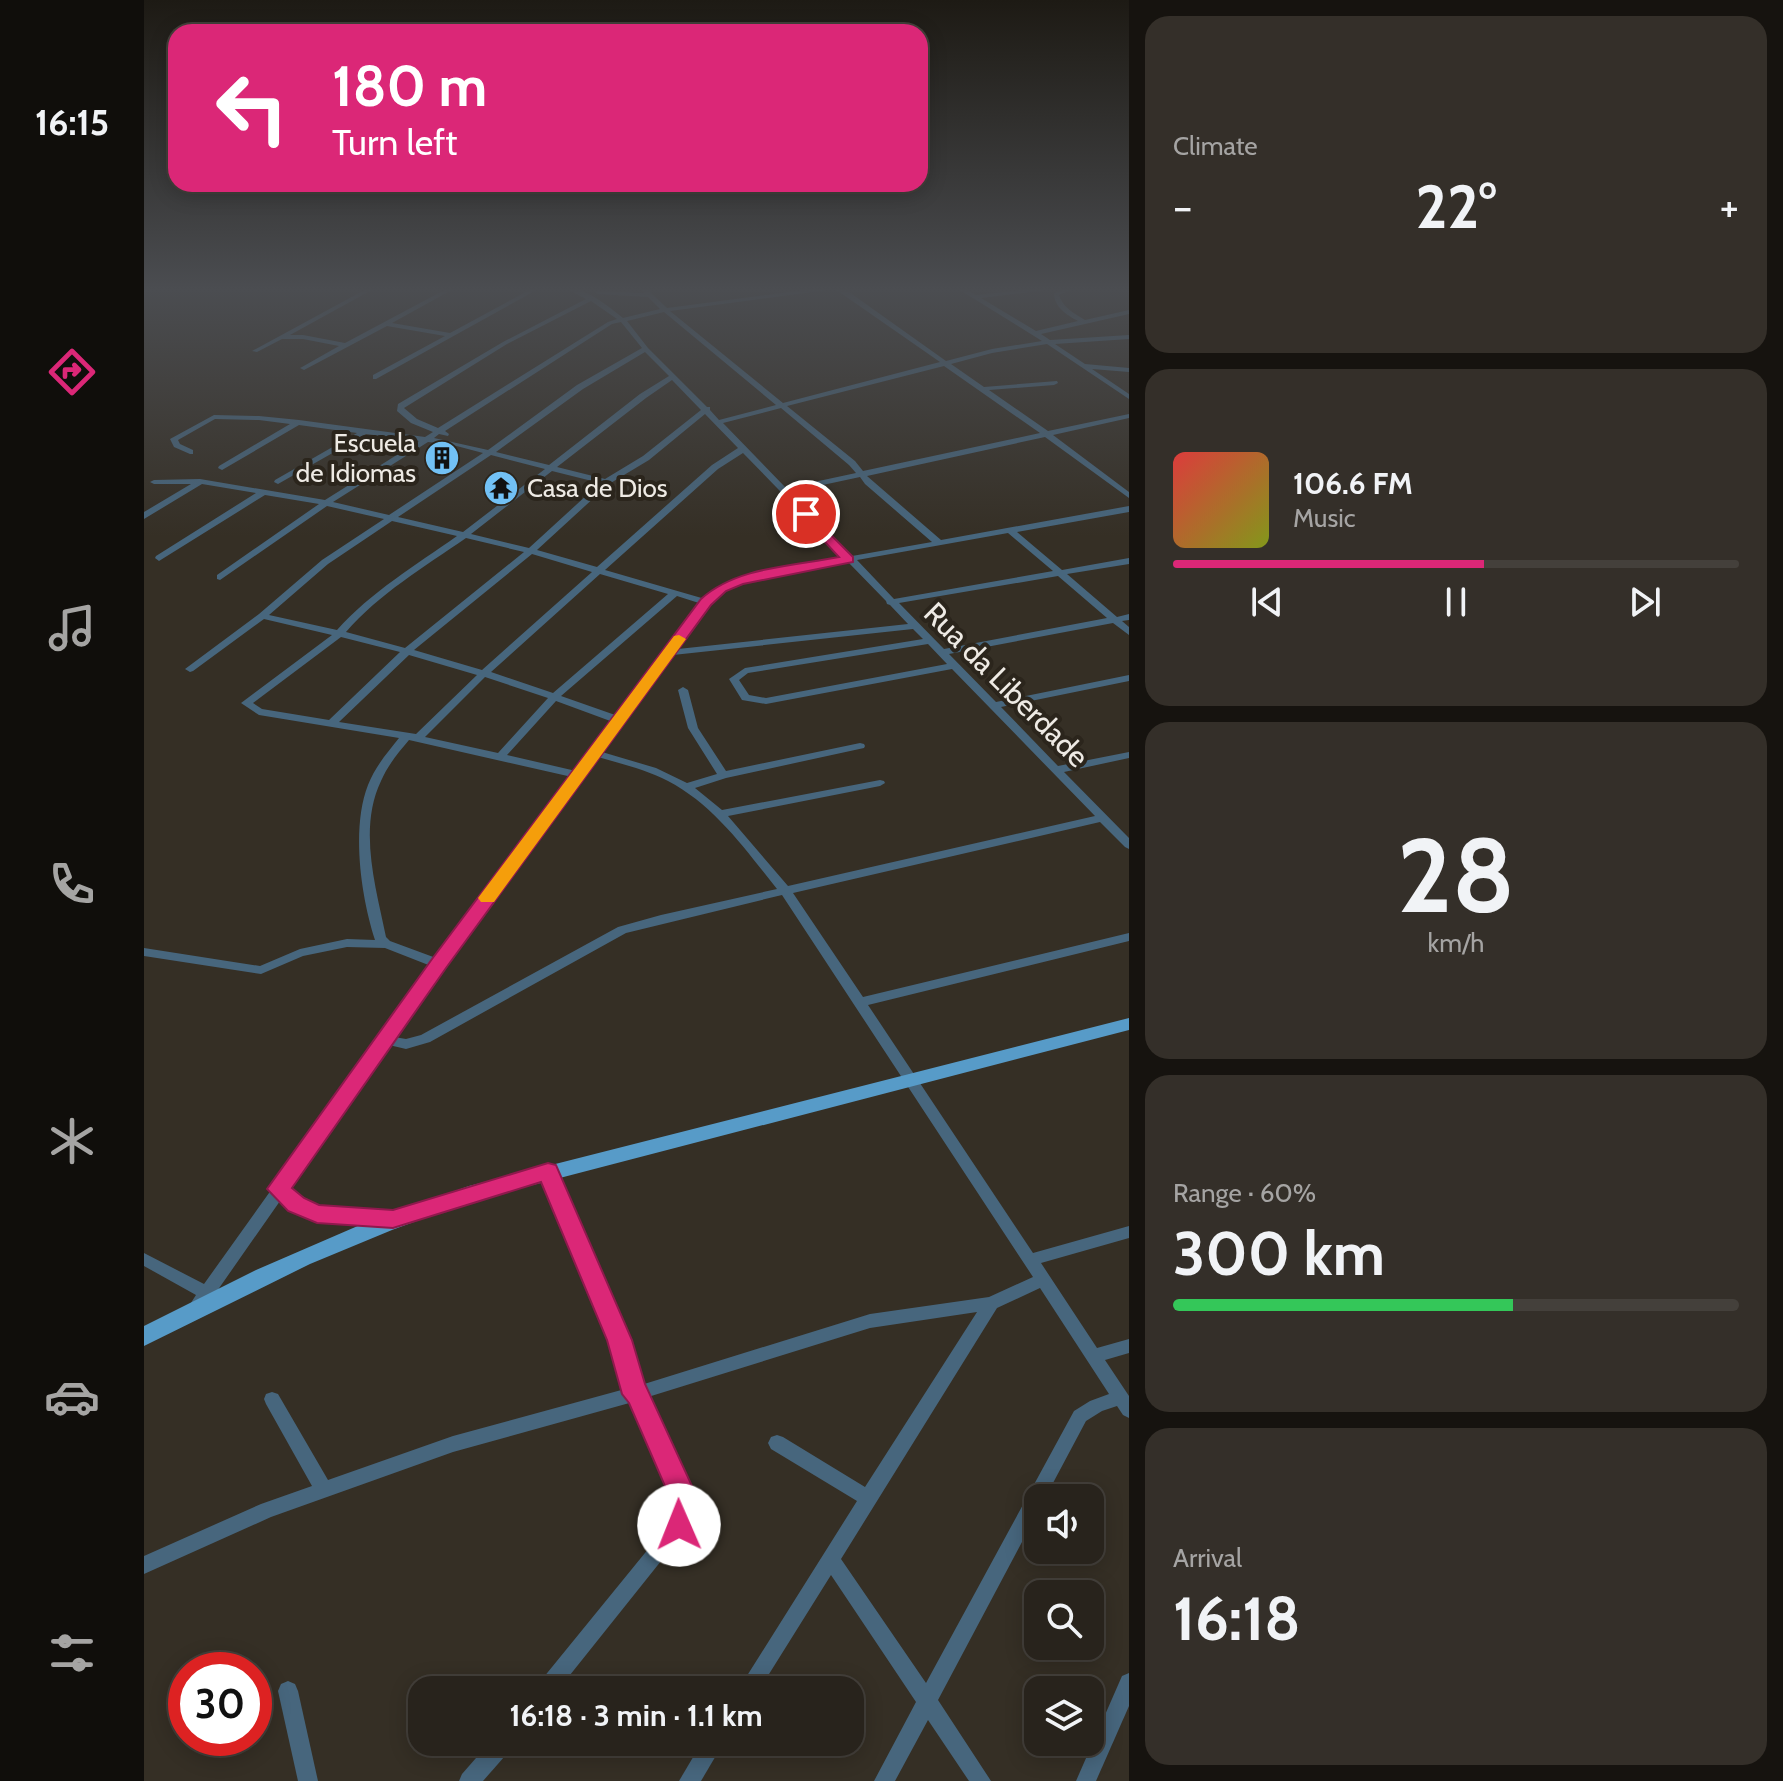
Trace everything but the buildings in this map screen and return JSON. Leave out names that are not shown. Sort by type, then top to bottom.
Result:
[{"type":"main road","points":[[144,1337],[200,1301],[393,1219],[548,1171],[1129,1024]]},
{"type":"main road","points":[[279,1189],[296,1205],[317,1214],[393,1219]]},
{"type":"street","points":[[376,377],[388,370]]},
{"type":"street","points":[[459,440],[414,421],[400,409],[460,370]]},
{"type":"street","points":[[220,577],[326,503],[533,370]]},
{"type":"street","points":[[190,669],[262,616],[325,562],[609,370]]},
{"type":"street","name":"Rua da Liberdade","points":[[668,370],[848,559],[1129,845]]},
{"type":"street","points":[[738,370],[863,474],[868,482],[939,543]]},
{"type":"street","points":[[719,422],[916,370]]},
{"type":"street","points":[[953,370],[1044,432],[1129,496]]},
{"type":"street","points":[[1090,370],[1129,397]]},
{"type":"street","points":[[579,775],[412,738],[259,712],[246,703],[340,633],[356,615],[397,582],[465,535],[643,396],[674,376]]},
{"type":"street","points":[[981,389],[1054,383]]},
{"type":"street","points":[[332,723],[406,652],[531,551],[606,482],[646,458],[707,409]]},
{"type":"street","points":[[785,491],[1044,432],[1129,416]]},
{"type":"street","points":[[190,452],[177,445],[174,439],[214,417],[299,422],[467,446],[606,482]]},
{"type":"street","points":[[222,468],[299,422]]},
{"type":"street","points":[[278,482],[365,431]]},
{"type":"street","points":[[386,944],[380,938],[362,835],[378,769],[715,467],[743,449]]},
{"type":"street","points":[[154,482],[200,481],[390,516],[601,570],[706,602]]},
{"type":"street","points":[[144,516],[200,481]]},
{"type":"street","points":[[159,558],[264,492]]},
{"type":"street","points":[[144,1259],[200,1301],[439,964],[706,602],[721,588],[739,580],[1129,509]]},
{"type":"street","points":[[1011,531],[1129,632]]},
{"type":"street","points":[[890,602],[1129,561]]},
{"type":"street","points":[[500,757],[555,696],[676,592]]},
{"type":"street","points":[[262,616],[340,633],[484,673],[619,720]]},
{"type":"street","points":[[941,653],[1129,617]]},
{"type":"street","points":[[669,653],[914,626]]},
{"type":"street","points":[[928,641],[745,671],[734,679],[746,698],[766,701],[954,666]]},
{"type":"street","points":[[993,706],[1129,678]]},
{"type":"street","points":[[683,690],[693,728],[723,775]]},
{"type":"street","points":[[686,787],[723,775],[860,746]]},
{"type":"street","points":[[595,753],[639,765],[686,787],[719,814],[785,890],[1125,1403],[1096,1406],[1080,1416],[884,1781]]},
{"type":"street","points":[[1056,770],[1129,755]]},
{"type":"street","points":[[719,814],[791,797],[880,783]]},
{"type":"street","points":[[385,1040],[406,1044],[425,1039],[622,930],[1103,818]]},
{"type":"street","points":[[858,1003],[1129,937]]},
{"type":"street","points":[[144,952],[261,970],[300,953],[347,943],[386,944],[439,964]]},
{"type":"street","points":[[548,1171],[619,1340],[637,1393],[678,1486],[684,1508],[679,1525],[557,1676]]},
{"type":"street","points":[[1030,1260],[1129,1232]]},
{"type":"street","points":[[144,1565],[195,1540],[453,1444],[637,1393],[870,1321],[991,1303],[1043,1280]]},
{"type":"street","points":[[757,1676],[991,1303]]},
{"type":"street","points":[[1094,1356],[1129,1346]]},
{"type":"street","points":[[272,1399],[324,1490]]},
{"type":"street","points":[[777,1443],[869,1499]]},
{"type":"street","points":[[831,1560],[981,1781]]},
{"type":"street","points":[[1086,1781],[1129,1683]]},
{"type":"street","points":[[288,1691],[308,1781]]},
{"type":"street","points":[[469,1781],[491,1756]]},
{"type":"street","points":[[689,1781],[705,1756]]},
{"type":"slow traffic","points":[[488,898],[679,639]]},
{"type":"place","name":"Escuela de Idiomas","points":[[442,458]]},
{"type":"place","name":"Casa de Dios","points":[[501,488]]},
{"type":"route","points":[[679,1525],[684,1508],[678,1486],[638,1393],[635,1394],[619,1340],[548,1171],[393,1219],[317,1214],[296,1205],[279,1189],[439,964],[715,592],[739,580],[759,575],[848,559],[806,514]]}]
